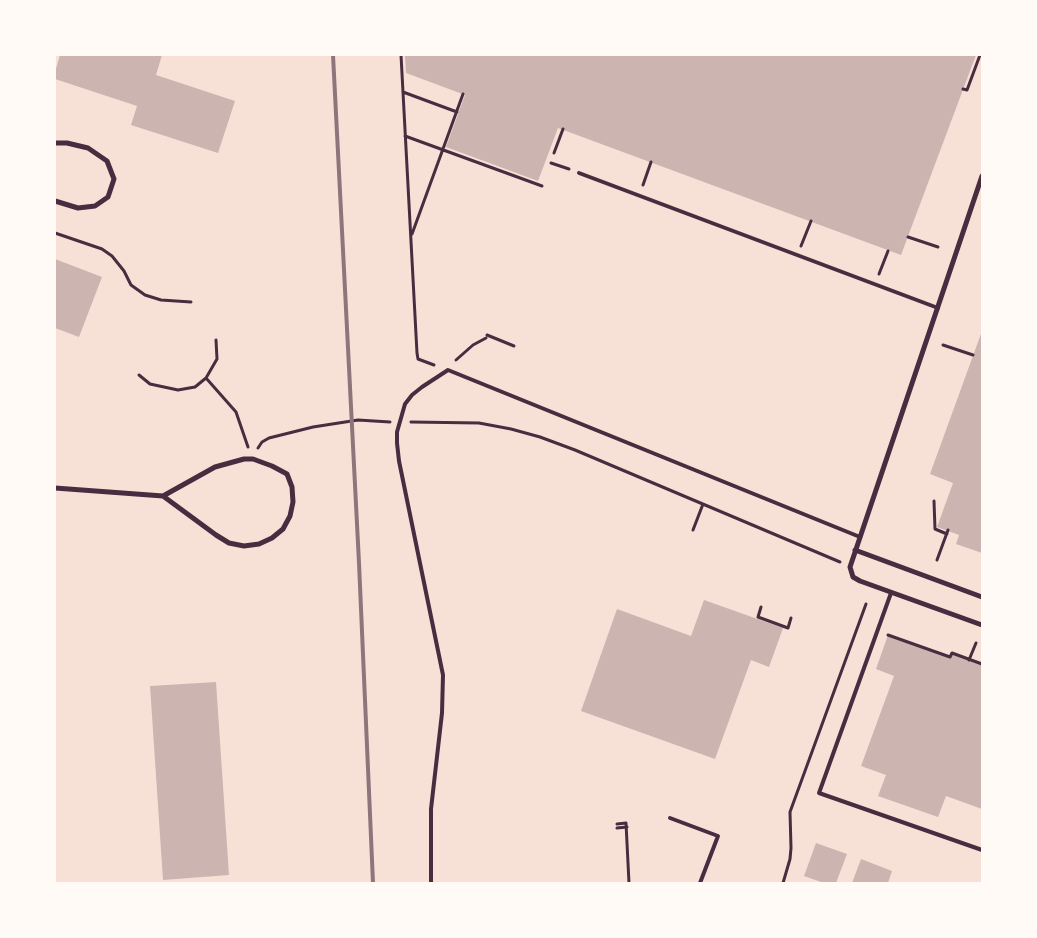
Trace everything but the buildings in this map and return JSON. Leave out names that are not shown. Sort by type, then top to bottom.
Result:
[{"type":"street","points":[[55,143],[67,143],[88,148],[107,161],[114,179],[108,197],[95,206],[78,208],[55,201]]},
{"type":"street","points":[[982,176],[850,567],[853,577],[866,584],[982,625]]},
{"type":"street","points":[[55,488],[163,496],[216,536],[229,543],[244,546],[259,544],[272,538],[283,528],[290,516],[294,502],[292,487],[286,474],[272,466],[253,459],[244,458],[215,467],[163,496]]},
{"type":"street","points":[[856,550],[982,597]]},
{"type":"lane","points":[[579,173],[938,308]]},
{"type":"lane","points":[[431,883],[431,809],[442,713],[443,675],[398,461],[399,422],[405,404],[412,395],[448,370],[860,538]]},
{"type":"lane","points":[[892,593],[819,793],[982,850]]},
{"type":"lane","points":[[670,818],[718,836],[700,883]]},
{"type":"path","points":[[401,55],[418,359],[448,370],[460,355],[486,336],[514,346]]},
{"type":"path","points":[[963,89],[967,90],[980,55]]},
{"type":"path","points":[[403,92],[457,112]]},
{"type":"path","points":[[411,237],[463,94]]},
{"type":"path","points":[[554,153],[563,129]]},
{"type":"path","points":[[405,136],[542,186]]},
{"type":"path","points":[[550,162],[579,173]]},
{"type":"path","points":[[642,186],[651,162]]},
{"type":"path","points":[[802,245],[811,222]]},
{"type":"path","points":[[55,233],[102,248],[112,256],[124,271],[131,285],[145,295],[161,300],[191,302]]},
{"type":"path","points":[[908,237],[938,248]]},
{"type":"path","points":[[879,274],[888,250]]},
{"type":"path","points":[[139,375],[150,384],[178,390],[195,387],[206,378],[216,359],[216,340]]},
{"type":"path","points":[[943,345],[973,355]]},
{"type":"path","points":[[206,378],[236,412],[253,459]]},
{"type":"path","points":[[259,445],[269,438],[291,432],[358,420],[479,423],[526,432],[576,450],[832,559]]},
{"type":"path","points":[[934,501],[935,529],[947,532],[937,560]]},
{"type":"path","points":[[693,530],[703,504]]},
{"type":"path","points":[[783,883],[790,859],[790,812],[866,604]]},
{"type":"path","points":[[761,607],[758,617],[771,623],[788,628],[791,618]]},
{"type":"path","points":[[888,635],[950,657],[952,653],[982,664]]},
{"type":"path","points":[[970,660],[976,643]]},
{"type":"path","points":[[617,826],[626,823],[627,827],[629,883]]},
{"type":"railway","points":[[333,55],[373,883]]}]
